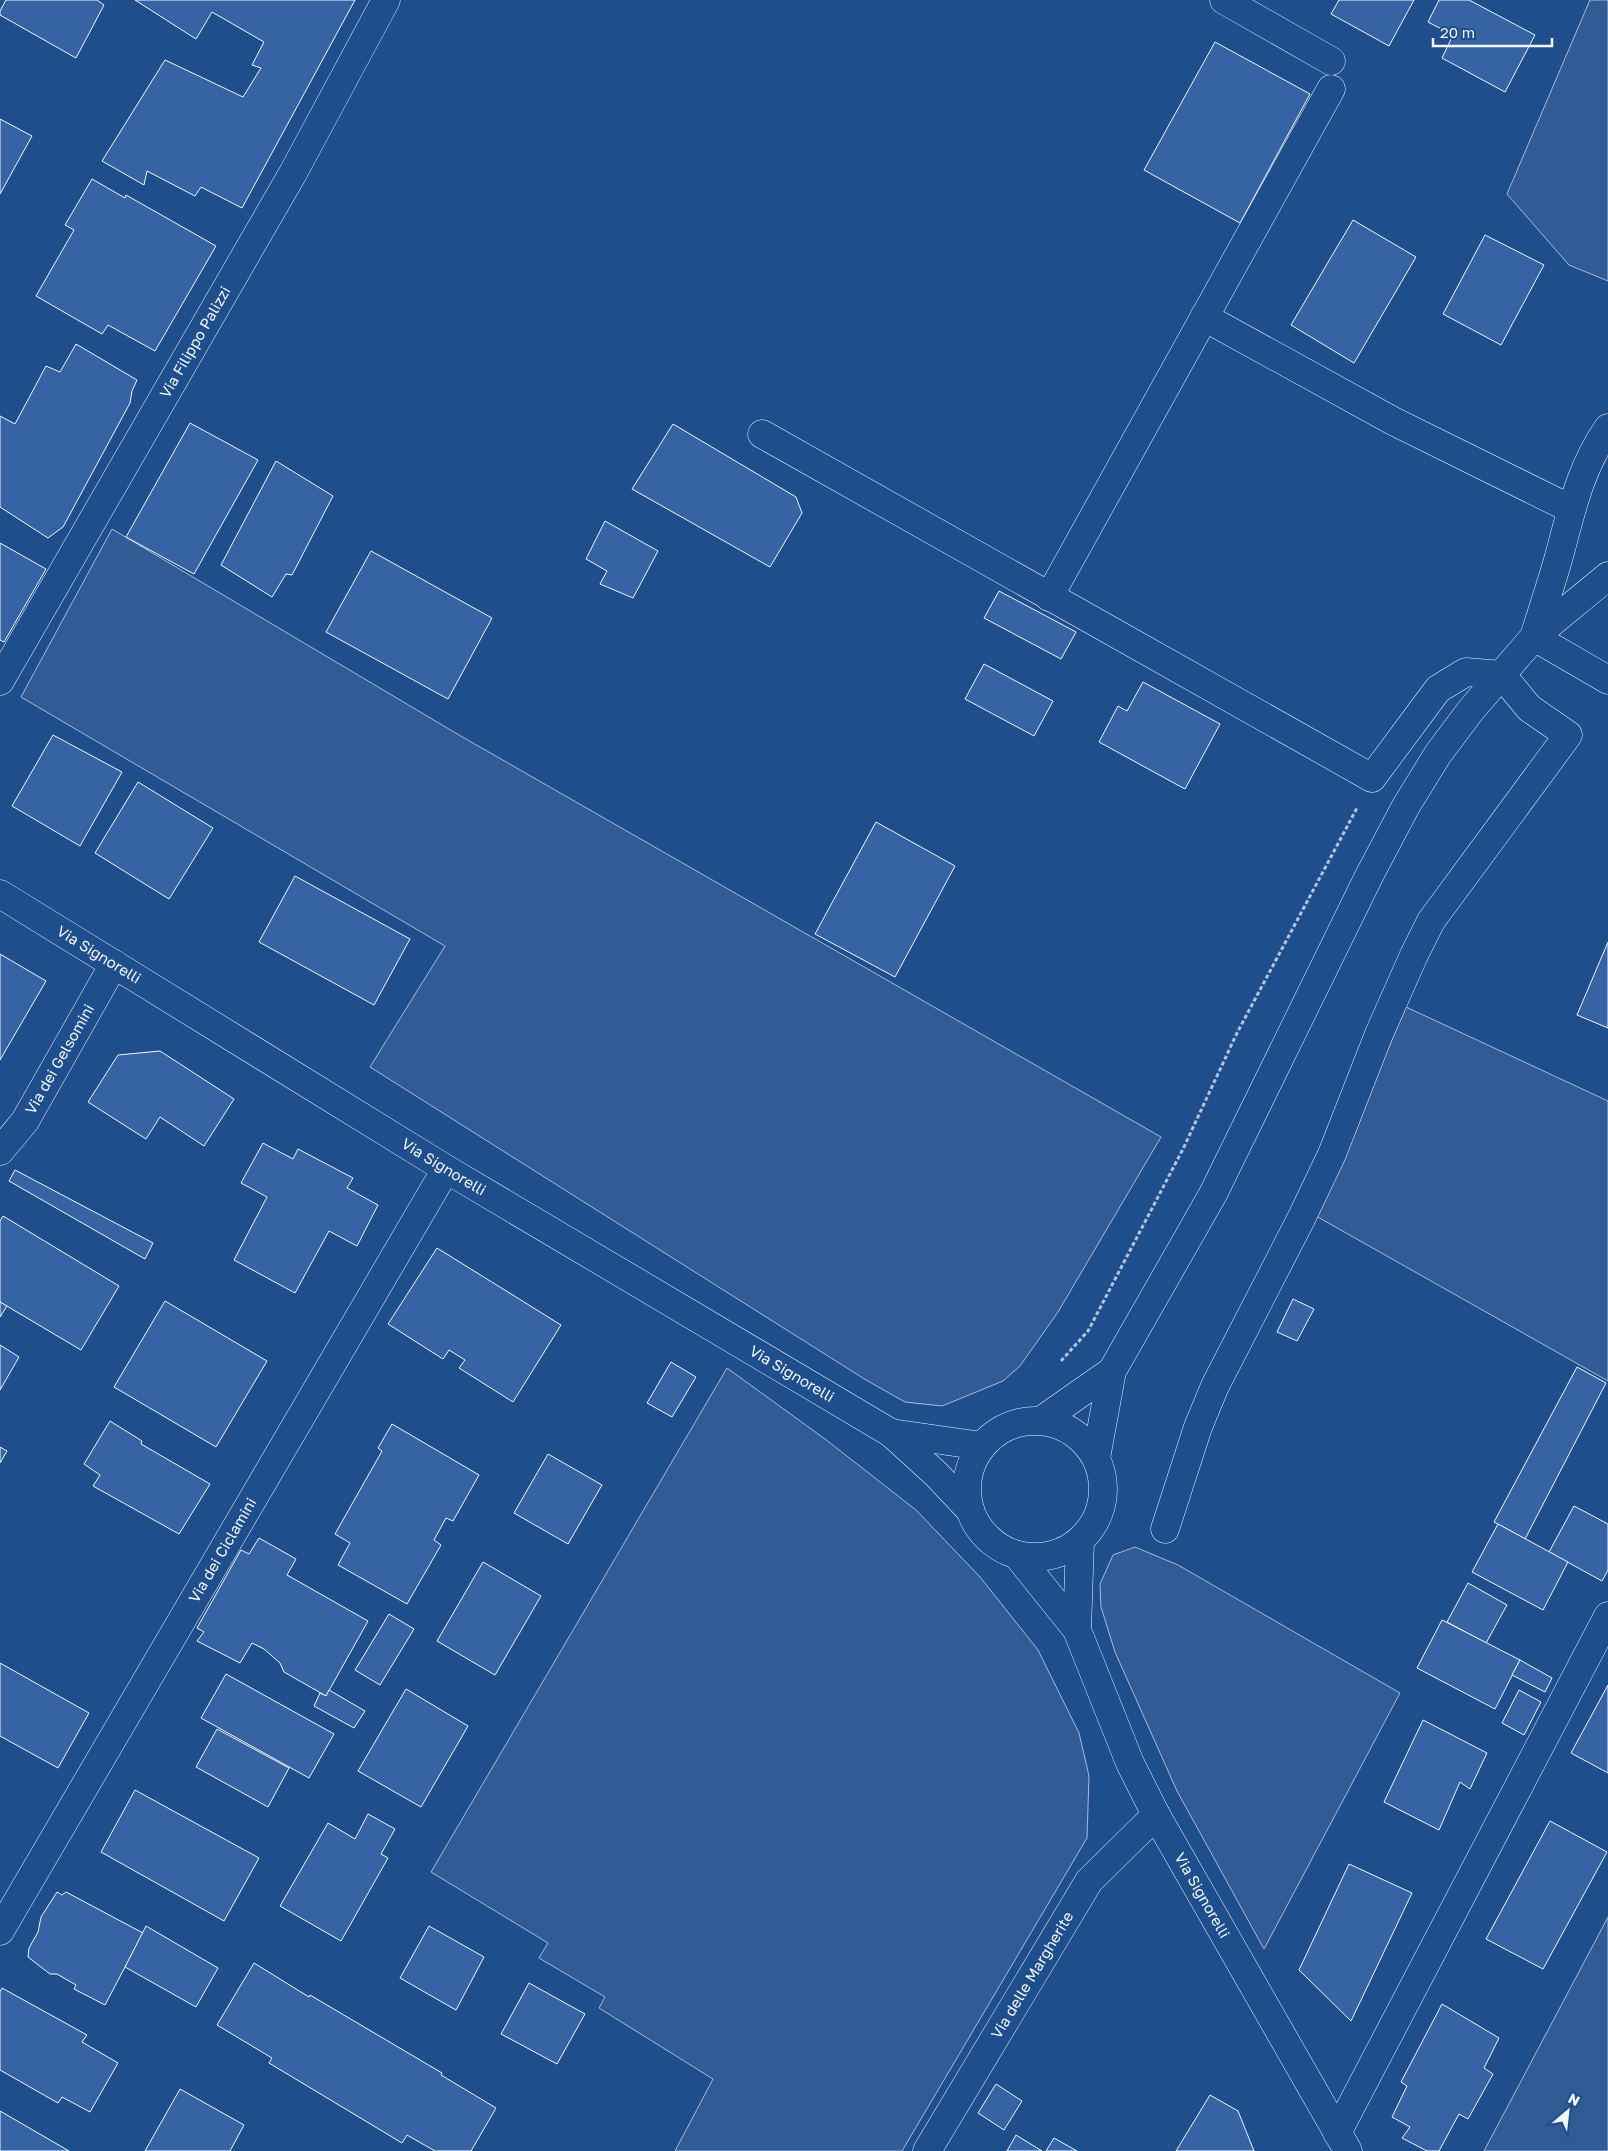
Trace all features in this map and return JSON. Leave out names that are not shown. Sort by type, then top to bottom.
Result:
[{"type":"street","name":"Via Filippo Palizzi","points":[[0,681],[288,182],[386,0]]},
{"type":"street","points":[[1224,0],[1331,61]]},
{"type":"street","points":[[1049,597],[1330,89]]},
{"type":"street","points":[[1204,317],[1393,421],[1571,509]]},
{"type":"street","points":[[1534,637],[1571,509],[1589,461],[1608,428]]},
{"type":"street","points":[[762,434],[1372,778],[1438,689],[1466,672],[1502,674],[1529,708],[1573,737],[1431,921],[1379,1034],[1332,1154],[1302,1219],[1215,1386],[1198,1427],[1166,1530]]},
{"type":"street","points":[[1096,1458],[1112,1371],[1213,1194],[1369,876],[1406,806],[1444,747],[1471,710],[1534,637],[1608,576]]},
{"type":"street","points":[[1534,637],[1608,680]]},
{"type":"street","name":"Via Signorelli","points":[[0,894],[446,1168],[891,1433],[936,1474],[970,1510]]},
{"type":"street","name":"Via dei Gelsomini","points":[[0,1150],[25,1121],[114,964]]},
{"type":"street","name":"Via dei Ciclamini","points":[[0,1931],[446,1168]]},
{"type":"street","points":[[1042,1420],[1112,1371]]},
{"type":"street","points":[[1042,1420],[1064,1427],[1083,1440],[1096,1458],[1103,1480],[1102,1503],[1094,1523],[1080,1541],[1061,1552],[1039,1557],[1017,1555],[996,1545],[980,1530],[970,1510],[966,1488],[970,1466],[982,1446],[998,1431],[1019,1422],[1042,1420]]},
{"type":"street","name":"Via Signorelli","points":[[891,1433],[982,1446]]},
{"type":"street","name":"Via Signorelli","points":[[1077,1630],[1080,1541]]},
{"type":"street","name":"Via Signorelli","points":[[1017,1555],[1077,1630],[1130,1763],[1156,1815],[1343,2145]]},
{"type":"street","points":[[1343,2145],[1608,1616]]},
{"type":"street","name":"Via delle Margherite","points":[[927,2151],[1090,1881],[1156,1815]]},
{"type":"path","points":[[1056,1368],[1088,1331],[1183,1149],[1237,1033],[1372,778]]},
{"type":"shaded area","points":[[1590,0],[1608,0],[1608,281],[1569,265],[1507,194]]},
{"type":"shaded area","points":[[112,529],[459,735],[1161,1137],[1058,1312],[1020,1366],[1003,1381],[942,1406],[905,1402],[866,1380],[370,1067],[445,946],[21,697]]},
{"type":"shaded area","points":[[1406,1007],[1608,1101],[1608,1381],[1316,1216]]},
{"type":"shaded area","points":[[727,1368],[825,1439],[916,1510],[980,1577],[1038,1650],[1079,1733],[1089,1776],[1087,1838],[902,2151],[675,2151],[713,2079],[599,2008],[605,1997],[539,1958],[548,1943],[431,1872]]},
{"type":"shaded area","points":[[1135,1547],[1178,1565],[1400,1693],[1264,1949],[1177,1791],[1115,1652],[1101,1607],[1100,1584],[1113,1555]]},
{"type":"shaded area","points":[[1608,1917],[1608,2151],[1484,2151]]},
{"type":"building","points":[[6,0],[97,0],[104,5],[76,58],[0,15]]},
{"type":"building","points":[[135,0],[355,0],[242,208],[201,187],[195,196],[147,171],[144,185],[102,161],[165,60],[243,97],[261,68],[252,65],[264,42],[212,12],[196,39]]},
{"type":"building","points":[[1339,0],[1414,0],[1389,46],[1331,14]]},
{"type":"building","points":[[1439,0],[1469,0],[1535,35],[1505,92],[1442,58],[1453,35],[1428,22]]},
{"type":"building","points":[[1215,42],[1310,94],[1240,223],[1144,170]]},
{"type":"building","points":[[0,119],[32,136],[0,194]]},
{"type":"building","points":[[92,179],[125,198],[126,195],[216,246],[155,351],[108,325],[102,334],[36,296],[74,230],[65,225]]},
{"type":"building","points":[[1353,220],[1416,257],[1354,363],[1291,325]]},
{"type":"building","points":[[1485,235],[1544,265],[1501,345],[1443,314]]},
{"type":"building","points":[[76,344],[137,380],[132,391],[130,403],[63,527],[48,538],[0,507],[0,416],[15,424],[46,366],[60,372]]},
{"type":"building","points":[[190,423],[258,460],[194,574],[126,537]]},
{"type":"building","points":[[673,424],[796,497],[802,513],[770,567],[632,489]]},
{"type":"building","points":[[276,461],[333,496],[292,575],[286,574],[272,597],[221,565]]},
{"type":"building","points":[[605,521],[658,551],[633,598],[600,584],[607,571],[586,559]]},
{"type":"building","points":[[0,543],[46,569],[4,642],[0,640]]},
{"type":"building","points":[[371,551],[492,618],[448,699],[326,632]]},
{"type":"building","points":[[999,591],[1076,632],[1061,659],[984,618]]},
{"type":"building","points":[[984,664],[1053,701],[1034,736],[965,699]]},
{"type":"building","points":[[1143,682],[1220,724],[1185,789],[1099,742],[1118,706],[1127,711]]},
{"type":"building","points":[[53,735],[122,772],[80,846],[12,806]]},
{"type":"building","points":[[138,782],[213,828],[169,899],[95,853]]},
{"type":"building","points":[[876,822],[955,866],[895,977],[815,934]]},
{"type":"building","points":[[295,876],[410,939],[374,1005],[259,942]]},
{"type":"building","points":[[1608,942],[1608,1028],[1577,1015]]},
{"type":"building","points":[[0,954],[46,981],[0,1060]]},
{"type":"building","points":[[160,1051],[234,1099],[204,1146],[160,1117],[146,1139],[88,1102],[118,1055]]},
{"type":"building","points":[[263,1143],[293,1159],[298,1149],[353,1178],[347,1188],[378,1205],[357,1246],[329,1231],[295,1293],[234,1260],[267,1197],[241,1183]]},
{"type":"building","points":[[15,1170],[153,1243],[145,1259],[9,1181]]},
{"type":"building","points":[[3,1216],[119,1286],[81,1350],[0,1302],[0,1221]]},
{"type":"building","points":[[437,1248],[561,1325],[513,1402],[459,1368],[465,1360],[449,1350],[443,1359],[388,1324]]},
{"type":"building","points":[[1293,1299],[1314,1309],[1297,1341],[1277,1332]]},
{"type":"building","points":[[165,1301],[267,1361],[216,1447],[114,1387]]},
{"type":"building","points":[[0,1302],[7,1306],[0,1317]]},
{"type":"building","points":[[0,1345],[19,1357],[0,1390]]},
{"type":"building","points":[[671,1362],[696,1377],[672,1417],[647,1403]]},
{"type":"building","points":[[1577,1367],[1606,1383],[1525,1539],[1494,1522]]},
{"type":"building","points":[[110,1421],[142,1441],[141,1444],[210,1484],[179,1534],[93,1486],[100,1475],[84,1464]]},
{"type":"building","points":[[392,1424],[479,1475],[453,1521],[446,1518],[434,1540],[441,1545],[407,1604],[338,1565],[350,1543],[335,1534],[382,1451],[378,1448]]},
{"type":"building","points":[[0,1447],[7,1451],[0,1463]]},
{"type":"building","points":[[548,1454],[602,1485],[568,1544],[514,1513]]},
{"type":"building","points":[[1574,1506],[1608,1524],[1608,1570],[1602,1581],[1549,1552]]},
{"type":"building","points":[[1498,1524],[1568,1562],[1543,1610],[1472,1572]]},
{"type":"building","points":[[259,1538],[296,1559],[287,1575],[368,1621],[326,1696],[284,1672],[280,1663],[264,1649],[252,1643],[240,1663],[197,1641],[204,1632],[197,1628],[241,1550],[249,1554]]},
{"type":"building","points":[[483,1562],[541,1596],[495,1675],[437,1641]]},
{"type":"building","points":[[1468,1583],[1507,1605],[1486,1643],[1447,1622]]},
{"type":"building","points":[[389,1614],[414,1629],[380,1685],[355,1670]]},
{"type":"building","points":[[1442,1620],[1520,1660],[1495,1709],[1417,1668]]},
{"type":"building","points":[[1520,1660],[1552,1678],[1545,1692],[1512,1675]]},
{"type":"building","points":[[0,1663],[89,1713],[58,1768],[0,1736]]},
{"type":"building","points":[[226,1674],[334,1734],[309,1778],[201,1718]]},
{"type":"building","points":[[1608,1685],[1608,1773],[1571,1753]]},
{"type":"building","points":[[406,1689],[468,1726],[421,1807],[358,1771]]},
{"type":"building","points":[[329,1690],[365,1711],[354,1728],[314,1706],[320,1693],[326,1696]]},
{"type":"building","points":[[1519,1690],[1541,1702],[1524,1735],[1502,1723]]},
{"type":"building","points":[[1423,1720],[1487,1753],[1470,1789],[1460,1782],[1439,1830],[1384,1802]]},
{"type":"building","points":[[217,1729],[289,1768],[268,1807],[196,1767]]},
{"type":"building","points":[[135,1790],[259,1858],[224,1921],[101,1852]]},
{"type":"building","points":[[368,1814],[395,1829],[381,1854],[388,1858],[341,1941],[280,1906],[328,1823],[355,1839]]},
{"type":"building","points":[[1550,1821],[1607,1852],[1543,1969],[1486,1939]]},
{"type":"building","points":[[1349,1864],[1412,1893],[1351,2021],[1299,1970]]},
{"type":"building","points":[[57,1892],[62,1895],[66,1892],[143,1933],[105,2005],[74,1989],[76,1985],[57,1974],[50,1974],[28,1957],[29,1948],[38,1932],[41,1917]]},
{"type":"building","points":[[146,1926],[218,1968],[196,2007],[125,1967]]},
{"type":"building","points":[[429,1926],[484,1957],[456,2010],[400,1978]]},
{"type":"building","points":[[254,1963],[309,1997],[310,1995],[442,2073],[441,2075],[496,2108],[471,2151],[435,2151],[407,2135],[402,2143],[269,2063],[272,2058],[217,2025]]},
{"type":"building","points":[[529,1983],[585,2014],[557,2064],[501,2034]]},
{"type":"building","points":[[2,1988],[87,2035],[82,2042],[118,2063],[90,2112],[62,2097],[58,2103],[0,2070],[0,1992]]},
{"type":"building","points":[[1442,2004],[1499,2038],[1484,2068],[1493,2074],[1468,2119],[1459,2114],[1439,2151],[1427,2151],[1402,2138],[1410,2127],[1392,2117],[1407,2086],[1401,2082]]},
{"type":"building","points":[[996,2084],[1022,2101],[1004,2130],[978,2113]]},
{"type":"building","points":[[180,2089],[244,2125],[230,2151],[145,2151]]},
{"type":"building","points":[[1210,2095],[1238,2111],[1254,2151],[1176,2151]]},
{"type":"building","points":[[0,2111],[69,2151],[0,2151]]},
{"type":"building","points":[[1016,2135],[1042,2151],[1007,2151]]},
{"type":"building","points":[[1054,2138],[1077,2151],[1046,2151]]}]
